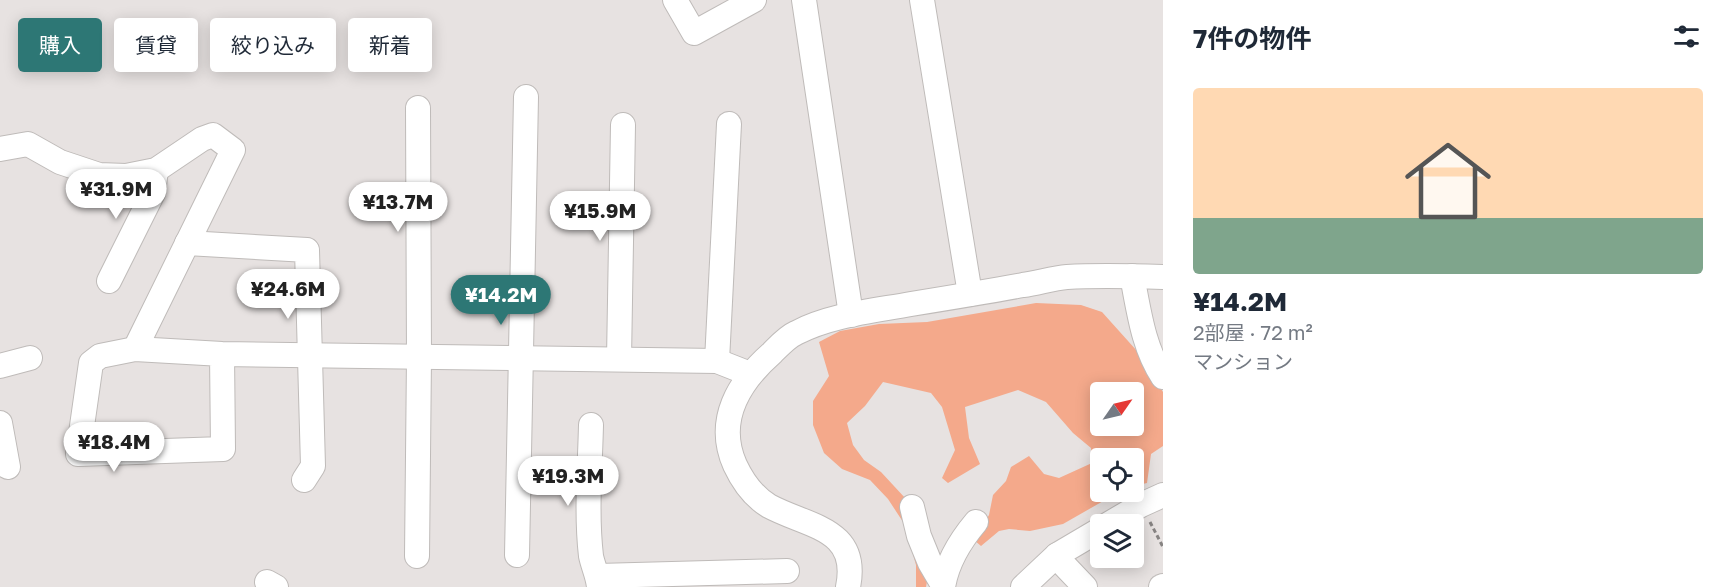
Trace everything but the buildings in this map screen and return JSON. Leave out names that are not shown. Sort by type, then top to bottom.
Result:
[{"type":"street","points":[[675,0],[694,33],[754,0]]},
{"type":"street","points":[[804,0],[851,315]]},
{"type":"street","points":[[922,0],[970,294]]},
{"type":"street","points":[[517,555],[526,97]]},
{"type":"street","points":[[417,556],[418,108]]},
{"type":"street","points":[[717,361],[729,124]]},
{"type":"street","points":[[619,359],[623,125]]},
{"type":"street","points":[[0,149],[28,144],[60,162],[99,175],[126,176],[156,170],[202,139],[213,135],[233,150],[135,349]]},
{"type":"street","points":[[109,281],[153,193],[156,170]]},
{"type":"street","points":[[187,243],[307,250],[313,466],[304,480]]},
{"type":"street","points":[[1132,276],[1143,331],[1149,350],[1163,377]]},
{"type":"street","points":[[848,587],[850,576],[848,557],[840,542],[829,531],[767,505],[754,494],[741,477],[734,462],[728,444],[732,407],[738,390],[750,374],[795,333],[851,315],[1066,277],[1163,277]]},
{"type":"street","points":[[222,354],[223,449],[78,454],[91,363],[100,356],[135,349],[222,354],[717,361],[750,374]]},
{"type":"street","points":[[0,366],[30,358]]},
{"type":"street","points":[[0,423],[8,467]]},
{"type":"street","points":[[591,425],[589,524],[592,558],[599,581],[787,572]]},
{"type":"street","points":[[1126,514],[1163,495]]},
{"type":"street","points":[[912,507],[919,536],[930,564],[943,586]]},
{"type":"street","points":[[943,586],[960,542],[976,522]]},
{"type":"street","points":[[1023,587],[1058,555],[1090,536]]},
{"type":"street","points":[[1058,555],[1085,587]]},
{"type":"path","points":[[1141,505],[1163,547]]},
{"type":"shaded area","points":[[1036,303],[1081,305],[1102,312],[1137,351],[1163,392],[1163,446],[1151,454],[1147,483],[1144,484],[1144,448],[1091,448],[1073,433],[1046,402],[1018,390],[965,407],[969,438],[980,464],[948,483],[942,478],[955,450],[942,407],[931,393],[883,382],[865,406],[847,423],[853,445],[864,460],[881,472],[906,499],[928,576],[926,587],[916,587],[916,565],[905,525],[888,499],[870,480],[842,469],[824,453],[813,425],[813,401],[829,376],[819,342],[840,331],[879,324],[927,322]]},
{"type":"shaded area","points":[[1029,456],[1044,474],[1059,478],[1090,464],[1090,502],[1102,502],[1063,524],[1030,531],[1009,529],[999,531],[981,546],[974,540],[989,515],[993,495],[1006,481],[1011,467]]}]
